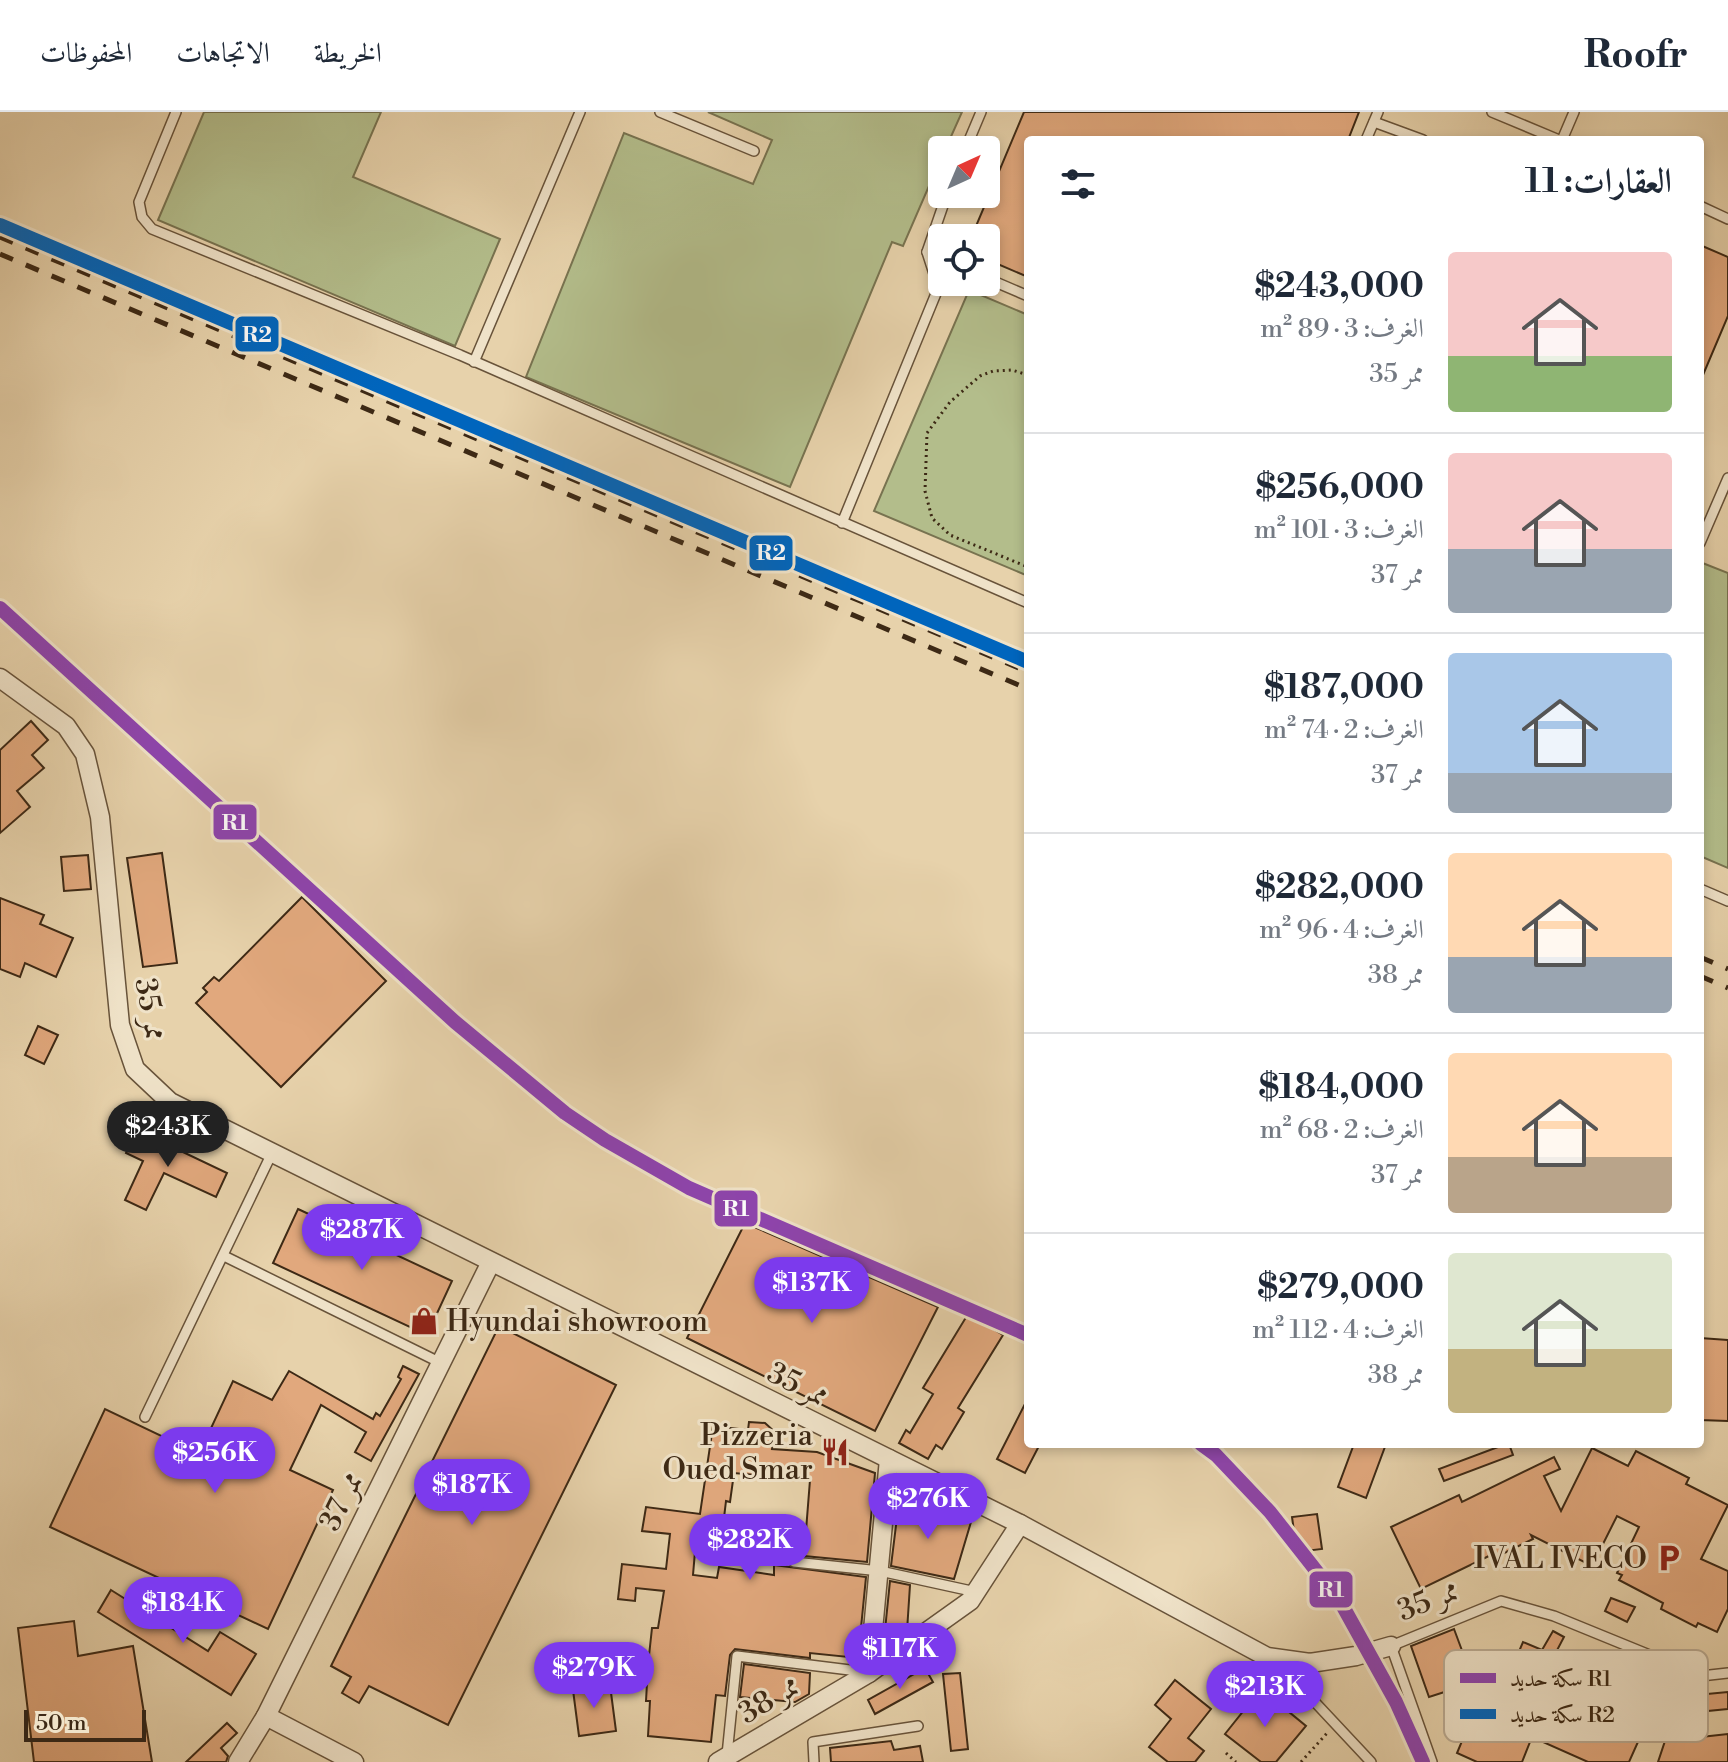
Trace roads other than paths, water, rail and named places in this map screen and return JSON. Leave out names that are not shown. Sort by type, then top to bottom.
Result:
[{"type":"street","name":"ممر 35","points":[[0,678],[66,726],[85,754],[100,817],[120,1025],[135,1069],[170,1102],[1020,1524],[1267,1657],[1310,1663],[1356,1656],[1391,1646]]},
{"type":"street","name":"ممر 37","points":[[238,1762],[266,1716],[491,1262]]},
{"type":"street","points":[[869,1673],[889,1459]]},
{"type":"street","name":"ممر 38","points":[[723,1759],[869,1673],[970,1601],[1020,1524]]},
{"type":"street","points":[[266,1716],[354,1762]]},
{"type":"lane","points":[[176,112],[139,202],[142,217],[152,229],[474,362],[1024,601]]},
{"type":"lane","points":[[474,362],[580,112]]},
{"type":"lane","points":[[660,112],[754,151]]},
{"type":"lane","points":[[971,136],[981,112]]},
{"type":"lane","points":[[1492,112],[1550,136]]},
{"type":"lane","points":[[1562,136],[1574,112]]},
{"type":"lane","points":[[1368,136],[1376,117],[1415,136]]},
{"type":"lane","points":[[842,523],[937,291],[927,252],[942,208]]},
{"type":"lane","points":[[1704,208],[1728,219]]},
{"type":"lane","points":[[1000,284],[1024,294]]},
{"type":"lane","points":[[1704,534],[1728,478]]},
{"type":"lane","points":[[1704,891],[1728,901]]},
{"type":"lane","points":[[145,1417],[272,1153]]},
{"type":"lane","points":[[224,1256],[441,1363]]},
{"type":"lane","points":[[794,1562],[880,1571],[976,1592]]},
{"type":"lane","name":"ممر 35","points":[[1391,1646],[1501,1601],[1554,1616],[1637,1650]]},
{"type":"lane","points":[[1391,1646],[1432,1762]]},
{"type":"lane","points":[[723,1759],[737,1656],[869,1673]]},
{"type":"lane","points":[[1310,1663],[1312,1699],[1371,1762]]},
{"type":"lane","name":"ممر 35","points":[[1708,1675],[1728,1673]]},
{"type":"lane","points":[[814,1762],[813,1742],[918,1726]]},
{"type":"railway","points":[[0,237],[1024,670]]},
{"type":"railway","points":[[0,254],[1024,687]]},
{"type":"railway","points":[[1704,959],[1728,969]]},
{"type":"railway","points":[[1704,978],[1728,988]]},
{"type":"rail line","name":"R2","points":[[0,225],[1024,660]]},
{"type":"rail line","name":"R1","points":[[0,608],[455,1022],[565,1113],[605,1140],[689,1188],[1024,1333]]},
{"type":"rail line","name":"R1","points":[[1206,1448],[1270,1512],[1340,1601],[1396,1702],[1423,1762]]},
{"type":"place","name":"Hyundai showroom","points":[[424,1321]]},
{"type":"place","name":"Pizzeria Oued Smar","points":[[835,1452]]},
{"type":"place","name":"IVAL IVECO","points":[[1669,1558]]}]
